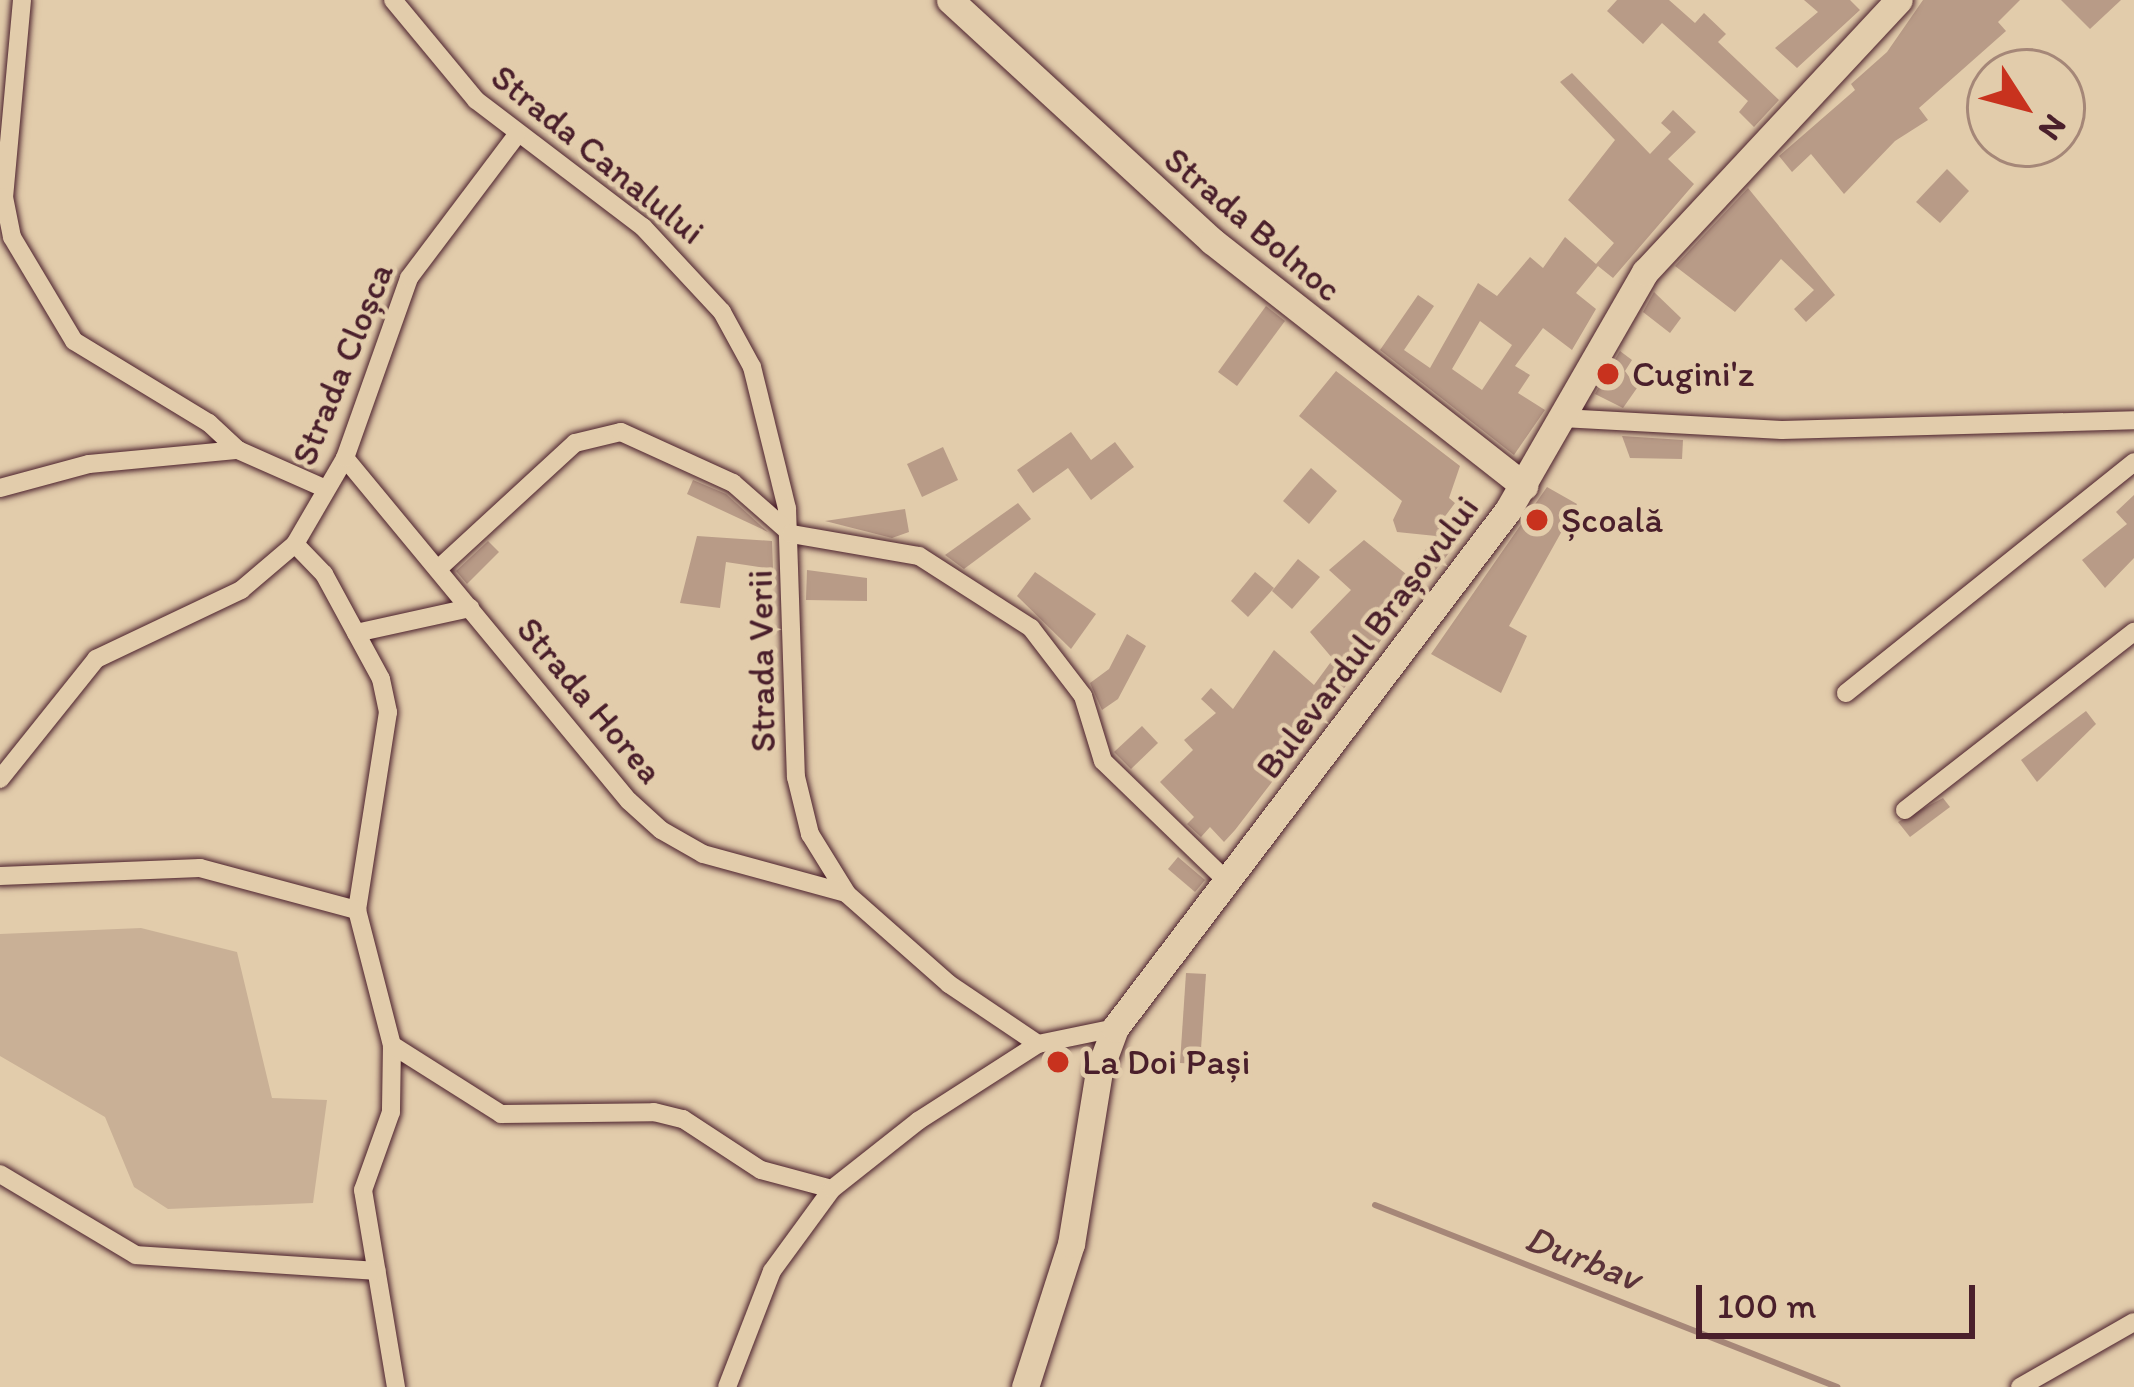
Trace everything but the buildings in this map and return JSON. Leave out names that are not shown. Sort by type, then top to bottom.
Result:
[{"type":"main road","name":"Strada Bolnoc","points":[[950,0],[1212,241],[1525,486]]},
{"type":"main road","name":"Bulevardul Brașovului","points":[[1025,1387],[1071,1244],[1099,1071],[1115,1028],[1525,486],[1620,307],[1657,257],[1899,0]]},
{"type":"street","points":[[22,0],[4,197],[6,238],[74,341],[209,423],[238,450],[326,490]]},
{"type":"street","name":"Strada Canalului","points":[[393,0],[516,136],[643,227],[722,312],[757,382],[791,534]]},
{"type":"street","points":[[410,22],[414,0]]},
{"type":"street","name":"Strada Cloșca","points":[[0,779],[96,659],[241,590],[295,544],[345,458],[409,278],[516,136]]},
{"type":"street","points":[[1562,418],[1782,430],[2134,419]]},
{"type":"street","name":"Strada Verii","points":[[438,569],[575,442],[603,432],[621,432],[733,483],[791,534],[796,777],[810,834],[847,894],[949,984],[1038,1044]]},
{"type":"street","points":[[0,488],[89,464],[238,450]]},
{"type":"street","name":"Strada Horea","points":[[345,458],[661,830],[704,854],[847,894]]},
{"type":"street","points":[[1846,692],[2134,462]]},
{"type":"street","points":[[791,534],[919,556],[1031,628],[1083,696],[1103,761],[1227,881]]},
{"type":"street","points":[[295,544],[324,574],[356,633],[388,712],[357,910],[392,1045],[391,1112],[363,1190],[396,1387]]},
{"type":"street","points":[[356,633],[470,608]]},
{"type":"street","points":[[1905,810],[2134,632]]},
{"type":"street","points":[[0,876],[200,868],[357,910]]},
{"type":"street","points":[[727,1387],[772,1270],[832,1189],[918,1121],[1038,1044],[1115,1028]]},
{"type":"street","points":[[392,1045],[501,1114],[654,1112],[683,1119],[760,1170],[832,1189]]},
{"type":"street","points":[[0,1174],[136,1255],[376,1271]]},
{"type":"street","points":[[2020,1387],[2134,1322]]},
{"type":"shaded area","points":[[141,928],[237,952],[272,1098],[327,1100],[313,1203],[168,1209],[134,1187],[105,1117],[0,1056],[0,934]]},
{"type":"waterway","name":"Durbav","points":[[1375,1205],[1838,1387]]},
{"type":"place","name":"Cugini'z","points":[[1608,374]]},
{"type":"place","name":"Școală","points":[[1537,520]]},
{"type":"place","name":"La Doi Pași","points":[[1058,1062]]}]
